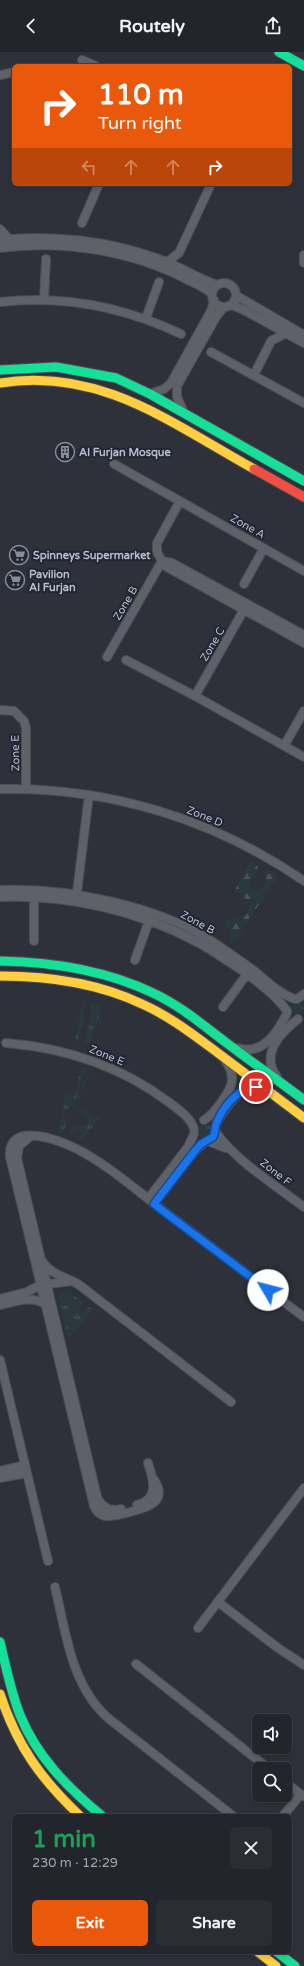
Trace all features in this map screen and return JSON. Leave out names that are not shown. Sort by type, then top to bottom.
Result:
[{"type":"street","points":[[279,52],[304,66]]},
{"type":"street","points":[[82,60],[91,64]]},
{"type":"street","points":[[0,75],[12,72]]},
{"type":"street","points":[[82,222],[98,186]]},
{"type":"street","points":[[167,262],[179,253],[210,186]]},
{"type":"street","points":[[0,229],[9,239]]},
{"type":"street","points":[[0,240],[45,238],[84,241],[135,252],[167,262],[217,284],[224,282],[231,284],[234,287],[237,296],[304,335]]},
{"type":"street","points":[[0,248],[45,245],[109,253],[161,268],[206,289],[213,297],[216,304],[242,309],[304,343]]},
{"type":"street","points":[[179,253],[181,268]]},
{"type":"street","points":[[304,255],[304,263]]},
{"type":"street","points":[[44,300],[46,259]]},
{"type":"street","points":[[146,318],[158,282]]},
{"type":"street","points":[[150,394],[164,389],[171,383],[211,310],[217,284]]},
{"type":"street","points":[[184,413],[178,402],[177,386],[216,317],[237,296]]},
{"type":"street","points":[[0,302],[44,300],[74,302],[105,307],[146,318],[181,334]]},
{"type":"street","points":[[268,323],[271,341]]},
{"type":"street","points":[[254,375],[271,341],[286,333]]},
{"type":"street","points":[[211,352],[304,403]]},
{"type":"street","points":[[0,370],[46,366],[67,367],[116,378],[150,394],[304,482]]},
{"type":"street","points":[[0,383],[25,380],[56,380],[104,390],[138,404],[304,497]]},
{"type":"street","name":"Zone A","points":[[114,464],[304,571]]},
{"type":"street","points":[[276,481],[282,469]]},
{"type":"street","points":[[180,501],[158,543],[157,552],[162,560],[172,562],[304,643]]},
{"type":"street","points":[[244,584],[264,548]]},
{"type":"street","name":"Zone B","points":[[107,657],[162,560]]},
{"type":"street","points":[[246,608],[304,635]]},
{"type":"street","name":"Zone C","points":[[195,696],[246,608]]},
{"type":"street","points":[[126,660],[195,696],[304,757]]},
{"type":"street","name":"Zone E","points":[[0,710],[14,712],[24,721],[26,728],[26,788]]},
{"type":"street","points":[[284,746],[304,711]]},
{"type":"street","name":"Zone D","points":[[0,789],[26,788],[89,795],[128,802],[202,826],[272,859],[304,882]]},
{"type":"street","points":[[76,898],[89,795]]},
{"type":"street","points":[[0,890],[36,890],[76,898]]},
{"type":"street","points":[[0,897],[76,898]]},
{"type":"street","points":[[34,898],[34,941]]},
{"type":"street","name":"Zone B","points":[[76,898],[168,928],[200,944],[247,974],[273,995],[292,1018],[302,1019]]},
{"type":"street","name":"Zone B","points":[[76,898],[141,910],[188,928],[224,950],[285,995],[300,999]]},
{"type":"street","points":[[135,960],[149,921]]},
{"type":"street","points":[[0,961],[33,961],[58,964],[114,976],[174,1003],[304,1100]]},
{"type":"street","points":[[223,1007],[247,974]]},
{"type":"street","points":[[0,976],[43,976],[84,984],[120,994],[162,1014],[219,1054],[304,1118]]},
{"type":"street","points":[[230,1045],[248,1050],[260,1048],[270,1040],[287,1012],[288,1005],[300,999]]},
{"type":"street","points":[[280,1081],[272,1069],[270,1054],[274,1045],[285,1031],[302,1019]]},
{"type":"street","name":"Zone E","points":[[6,1043],[55,1049],[99,1062],[143,1084],[188,1119]]},
{"type":"street","points":[[151,1201],[188,1147],[194,1132],[202,1121],[213,1114],[232,1087],[233,1081],[230,1068],[219,1054]]},
{"type":"street","points":[[151,1201],[194,1152],[213,1137],[218,1118],[240,1091],[256,1087],[272,1094]]},
{"type":"street","points":[[188,1119],[212,1124],[222,1142],[234,1154]]},
{"type":"street","points":[[188,1119],[197,1139],[220,1145],[234,1154]]},
{"type":"street","points":[[153,1478],[153,1492],[149,1499],[143,1504],[114,1511],[105,1508],[99,1501],[9,1152],[15,1140],[22,1135],[31,1136],[52,1140],[81,1151],[151,1201],[304,1317]]},
{"type":"street","points":[[31,1136],[19,1146],[17,1158],[42,1261],[45,1304],[91,1499],[96,1509],[103,1515],[109,1516],[150,1507],[156,1501],[159,1493],[158,1486],[153,1478],[148,1463]]},
{"type":"street","name":"Zone F","points":[[234,1154],[304,1207]]},
{"type":"street","points":[[42,1261],[51,1271],[72,1281],[231,1402]]},
{"type":"street","points":[[0,1298],[27,1292],[44,1285],[72,1281]]},
{"type":"street","points":[[0,1305],[28,1299],[37,1300],[45,1304]]},
{"type":"street","points":[[0,1360],[48,1561]]},
{"type":"street","points":[[0,1471],[26,1469]]},
{"type":"street","points":[[0,1478],[26,1469]]},
{"type":"street","points":[[198,1628],[304,1488]]},
{"type":"street","points":[[54,1587],[78,1678],[90,1699],[108,1718],[231,1814]]},
{"type":"street","points":[[218,1602],[278,1648],[304,1665]]},
{"type":"street","points":[[0,1642],[17,1707],[36,1746],[69,1786],[100,1814]]},
{"type":"street","points":[[136,1664],[260,1762]]},
{"type":"street","points":[[0,1694],[2,1708],[14,1734],[41,1777],[78,1814]]},
{"type":"street","points":[[285,1814],[302,1796],[292,1788]]},
{"type":"street","points":[[261,1954],[276,1966]]},
{"type":"street","points":[[280,1954],[295,1966]]},
{"type":"green space","points":[[250,861],[253,861],[258,867],[257,873],[249,880],[251,887],[255,891],[261,889],[266,883],[265,872],[268,870],[273,872],[277,878],[232,944],[229,943],[231,933],[225,925],[226,921],[246,915],[252,900],[242,898],[241,893],[234,892]]},
{"type":"green space","points":[[83,1002],[86,1003],[83,1014],[85,1022],[80,1031],[78,1042],[75,1043]]},
{"type":"green space","points":[[299,1002],[302,1003],[302,1013],[295,1014],[292,1013],[291,1006],[292,1003]]},
{"type":"green space","points":[[98,1003],[102,1008],[89,1045],[84,1043],[88,1033],[92,1004]]},
{"type":"green space","points":[[82,1067],[87,1069],[81,1082],[79,1094],[69,1109],[63,1114],[67,1123],[63,1133],[58,1132],[66,1094],[74,1096]]},
{"type":"green space","points":[[91,1070],[75,1107],[99,1118],[82,1141],[79,1139],[83,1133],[78,1129],[73,1136],[69,1133],[72,1126],[85,1126],[89,1122],[86,1116],[75,1109],[74,1104],[81,1093],[83,1082]]},
{"type":"green space","points":[[202,1124],[208,1124],[212,1128],[212,1134],[208,1138],[202,1138],[198,1134],[198,1128]]},
{"type":"green space","points":[[67,1289],[83,1303],[78,1309],[83,1313],[88,1307],[93,1309],[68,1340],[59,1298],[61,1292]]},
{"type":"traffic: fast","points":[[279,52],[304,66]]},
{"type":"traffic: fast","points":[[0,370],[56,367],[116,378],[150,394],[304,481]]},
{"type":"traffic: fast","points":[[0,961],[40,963],[78,969],[116,978],[153,993],[192,1017],[304,1100]]},
{"type":"traffic: fast","points":[[0,1642],[20,1715],[35,1745],[44,1758],[66,1783],[100,1814]]},
{"type":"traffic: fast","points":[[280,1954],[295,1966]]},
{"type":"traffic: slow","points":[[0,383],[36,380],[70,383],[102,391],[164,417],[254,469]]},
{"type":"traffic: slow","points":[[0,976],[37,977],[73,982],[108,991],[142,1004],[171,1019],[304,1118]]},
{"type":"traffic: slow","points":[[0,1694],[22,1746],[53,1789],[78,1814]]},
{"type":"traffic: slow","points":[[261,1954],[276,1966]]},
{"type":"traffic: jam","points":[[254,469],[304,497]]},
{"type":"place","name":"Al Furjan Mosque","points":[[65,452]]},
{"type":"place","name":"Spinneys Supermarket","points":[[19,555]]},
{"type":"place","name":"Pavilion Al Furjan","points":[[15,580]]},
{"type":"route","points":[[256,1087],[245,1088],[236,1095],[218,1118],[215,1134],[211,1140],[201,1144],[154,1204],[268,1290]]}]
